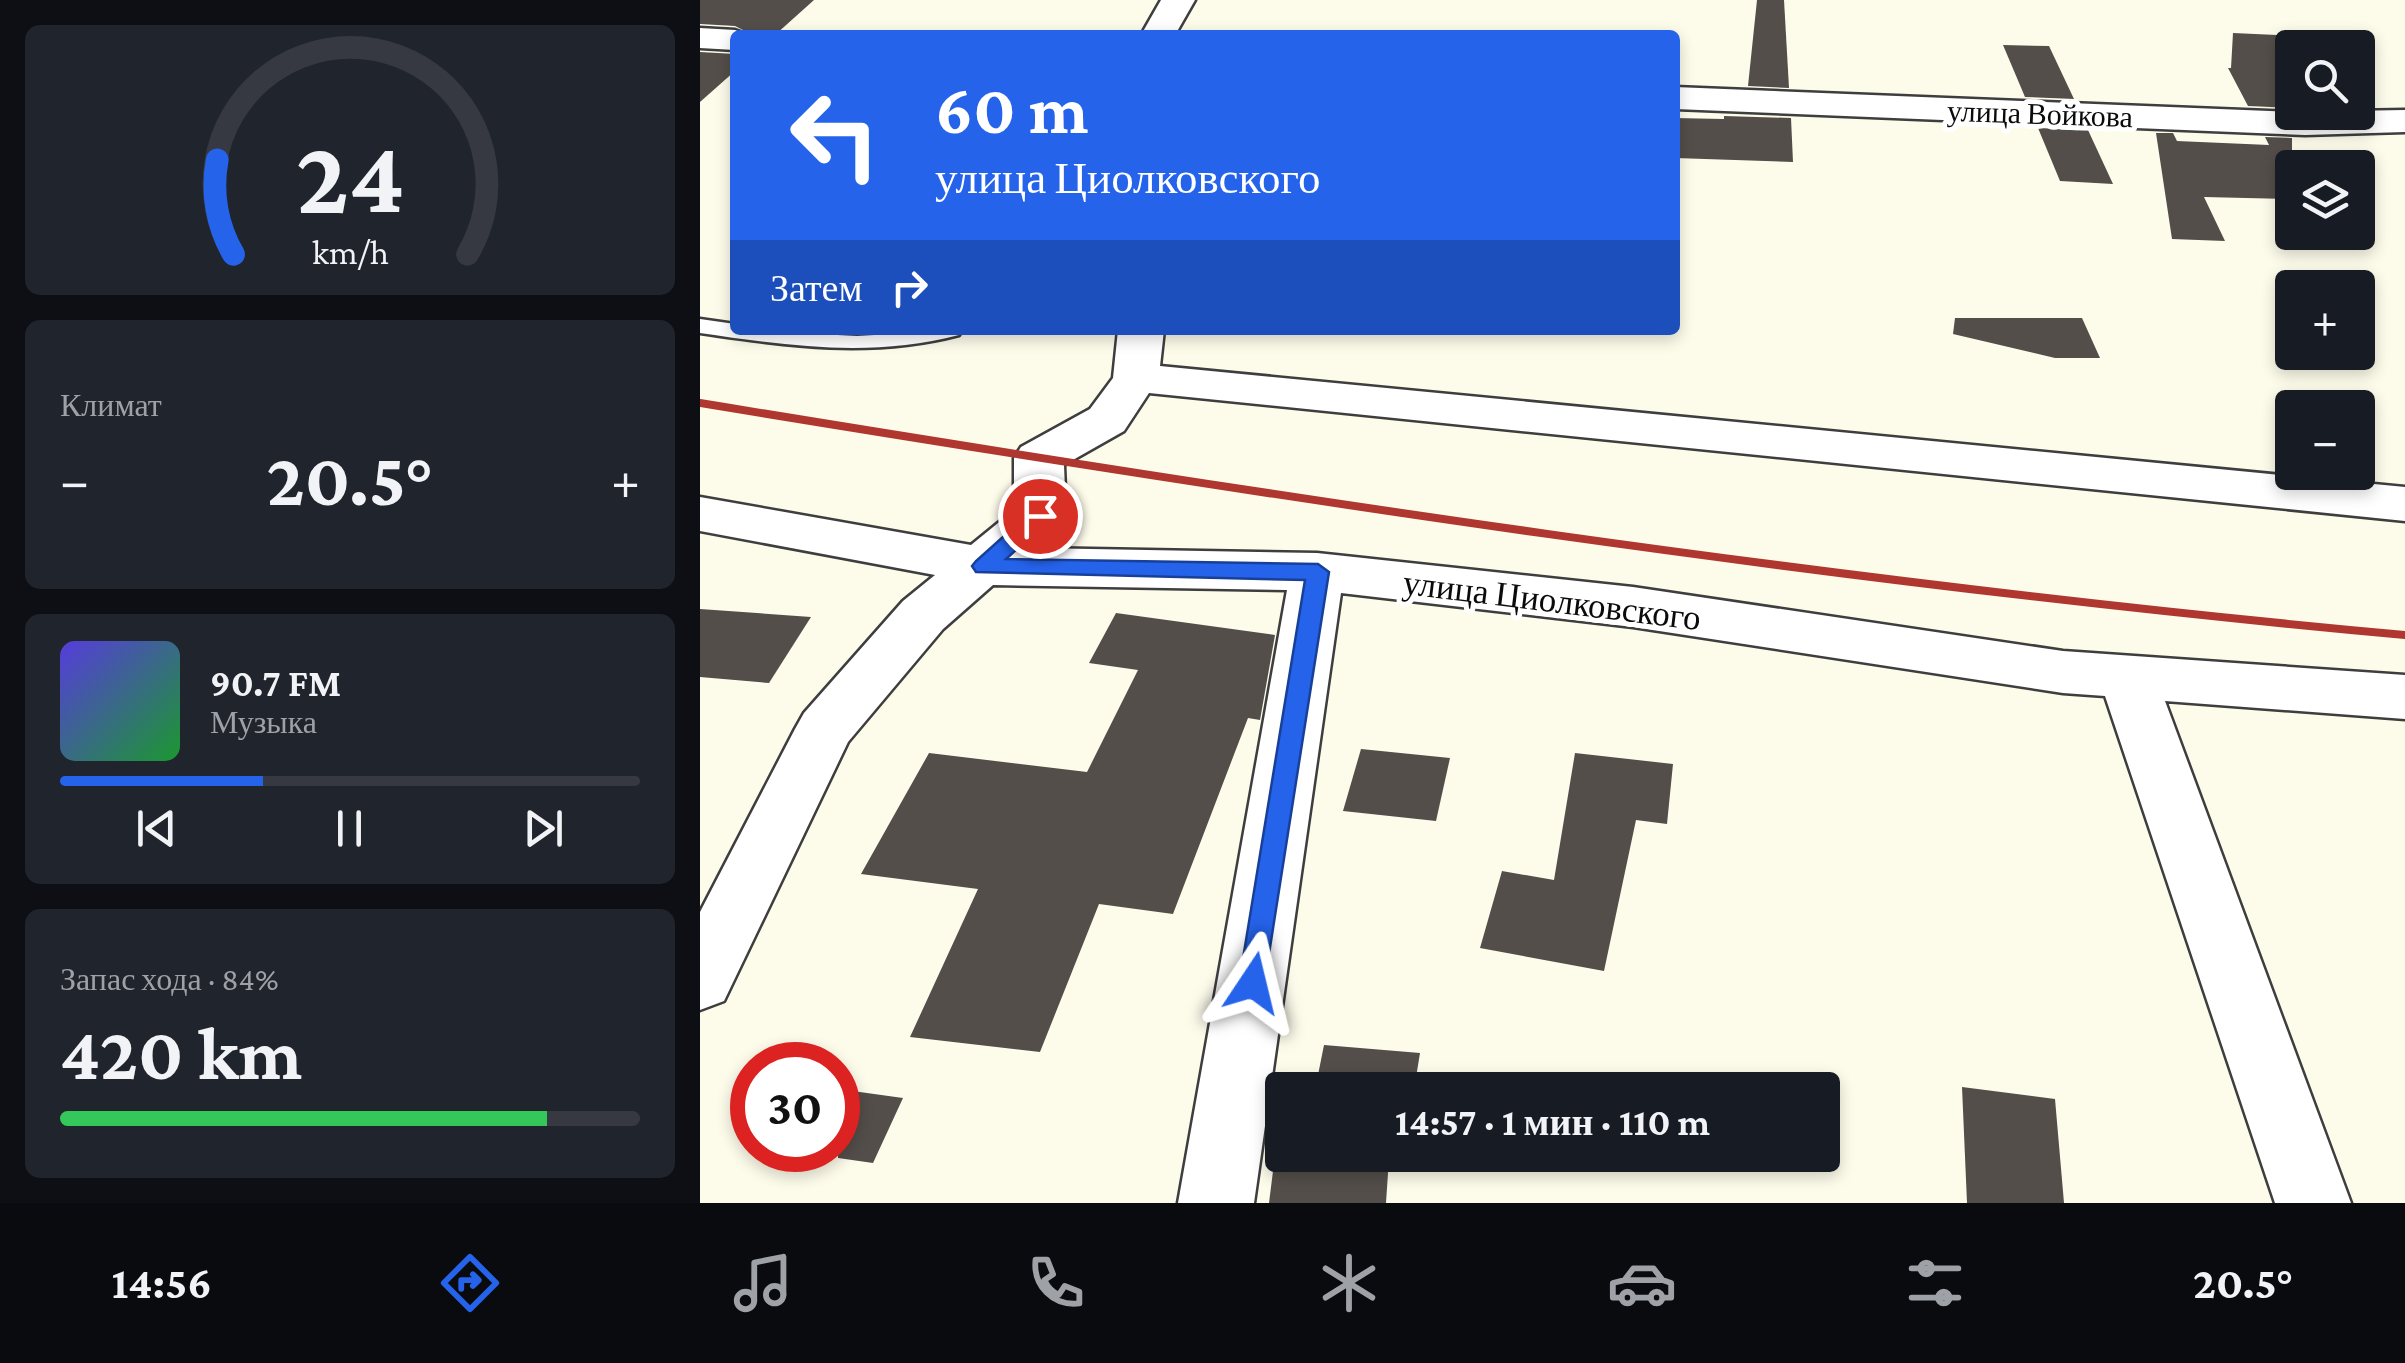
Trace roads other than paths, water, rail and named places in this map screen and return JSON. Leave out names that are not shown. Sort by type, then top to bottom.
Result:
[{"type":"street","points":[[1161,30],[1178,0]]},
{"type":"street","points":[[700,38],[730,40]]},
{"type":"street","name":"улица Войкова","points":[[1680,98],[2305,124],[2405,121]]},
{"type":"street","points":[[700,980],[825,729],[923,615],[1040,516],[1039,458],[1107,420],[1139,354],[2405,504]]},
{"type":"street","name":"улица Циолковского","points":[[700,514],[984,566],[1318,572],[1633,608],[2063,672],[2405,697]]},
{"type":"street","points":[[1216,1203],[1318,572]]},
{"type":"street","points":[[2127,677],[2313,1203]]},
{"type":"lane","points":[[700,326],[730,330]]},
{"type":"lane","points":[[765,335],[816,342],[914,342],[935,335]]},
{"type":"railway","points":[[700,403],[1338,504],[1764,563],[1977,590],[2405,635]]}]
